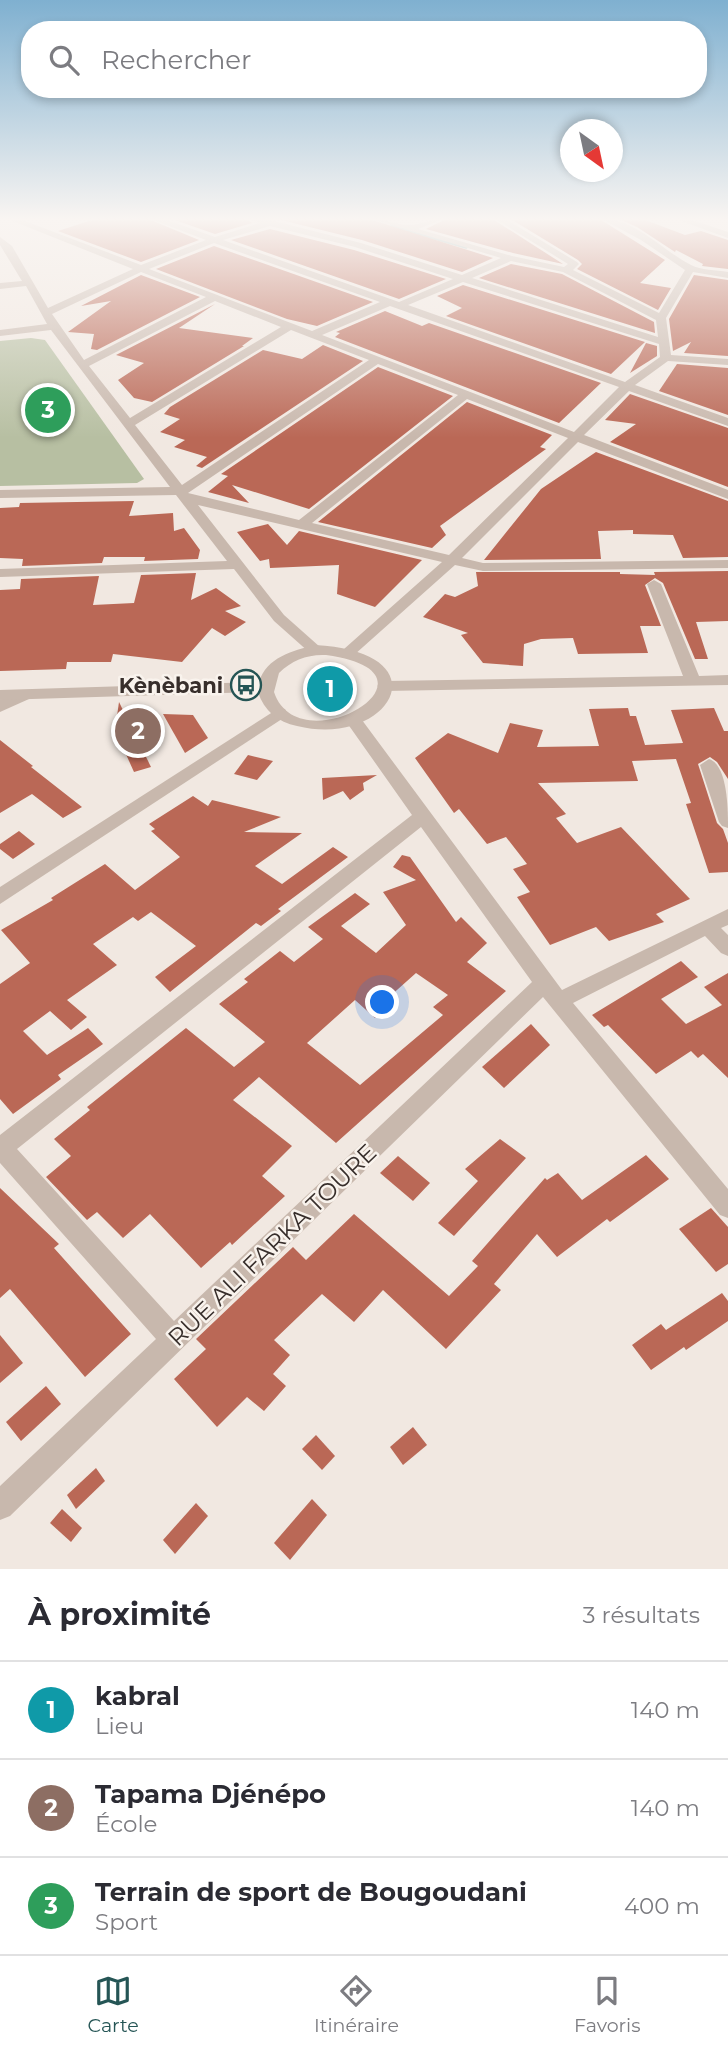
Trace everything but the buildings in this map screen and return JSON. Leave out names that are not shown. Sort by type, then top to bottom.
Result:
[{"type":"street","points":[[33,291],[82,365],[279,618],[315,650]]},
{"type":"street","points":[[46,313],[91,291]]},
{"type":"street","points":[[199,291],[728,495]]},
{"type":"street","points":[[359,291],[728,422]]},
{"type":"street","points":[[312,335],[430,291]]},
{"type":"street","points":[[507,291],[666,343]]},
{"type":"street","points":[[608,291],[661,318]]},
{"type":"street","points":[[666,358],[661,318],[677,291]]},
{"type":"street","points":[[82,365],[214,297]]},
{"type":"street","points":[[0,333],[54,326]]},
{"type":"street","points":[[129,424],[290,326]]},
{"type":"street","points":[[349,652],[452,560],[627,386],[666,358],[728,362]]},
{"type":"street","points":[[184,494],[377,360]]},
{"type":"street","points":[[302,525],[466,394]]},
{"type":"street","points":[[0,495],[184,494],[302,525],[483,567],[728,564]]},
{"type":"street","points":[[0,573],[238,565]]},
{"type":"street","points":[[654,584],[693,681]]},
{"type":"street","points":[[315,650],[349,652],[375,666],[382,676],[385,686],[381,699],[370,711],[353,720],[314,724],[279,713],[271,705],[264,687],[269,674],[280,663],[315,650]]},
{"type":"street","points":[[385,686],[728,680]]},
{"type":"street","points":[[0,695],[264,687]]},
{"type":"street","points":[[0,707],[23,695]]},
{"type":"street","points":[[0,897],[279,713]]},
{"type":"street","points":[[353,720],[551,992],[728,1207]]},
{"type":"street","points":[[709,765],[728,822]]},
{"type":"street","points":[[173,1339],[0,1148],[423,816]]},
{"type":"street","name":"RUE ALI FARKA TOURE","points":[[0,1506],[173,1339],[551,992],[708,927],[728,916]]},
{"type":"street","points":[[708,927],[728,948]]},
{"type":"green space","points":[[31,338],[45,340],[144,479],[137,483],[0,486],[0,341]]},
{"type":"place","name":"Terrain de sport de Bougoudani","points":[[48,410]]},
{"type":"place","name":"Kènèbani","points":[[246,685]]},
{"type":"place","name":"kabral","points":[[330,689]]},
{"type":"place","name":"Tapama Djénépo","points":[[138,731]]}]
